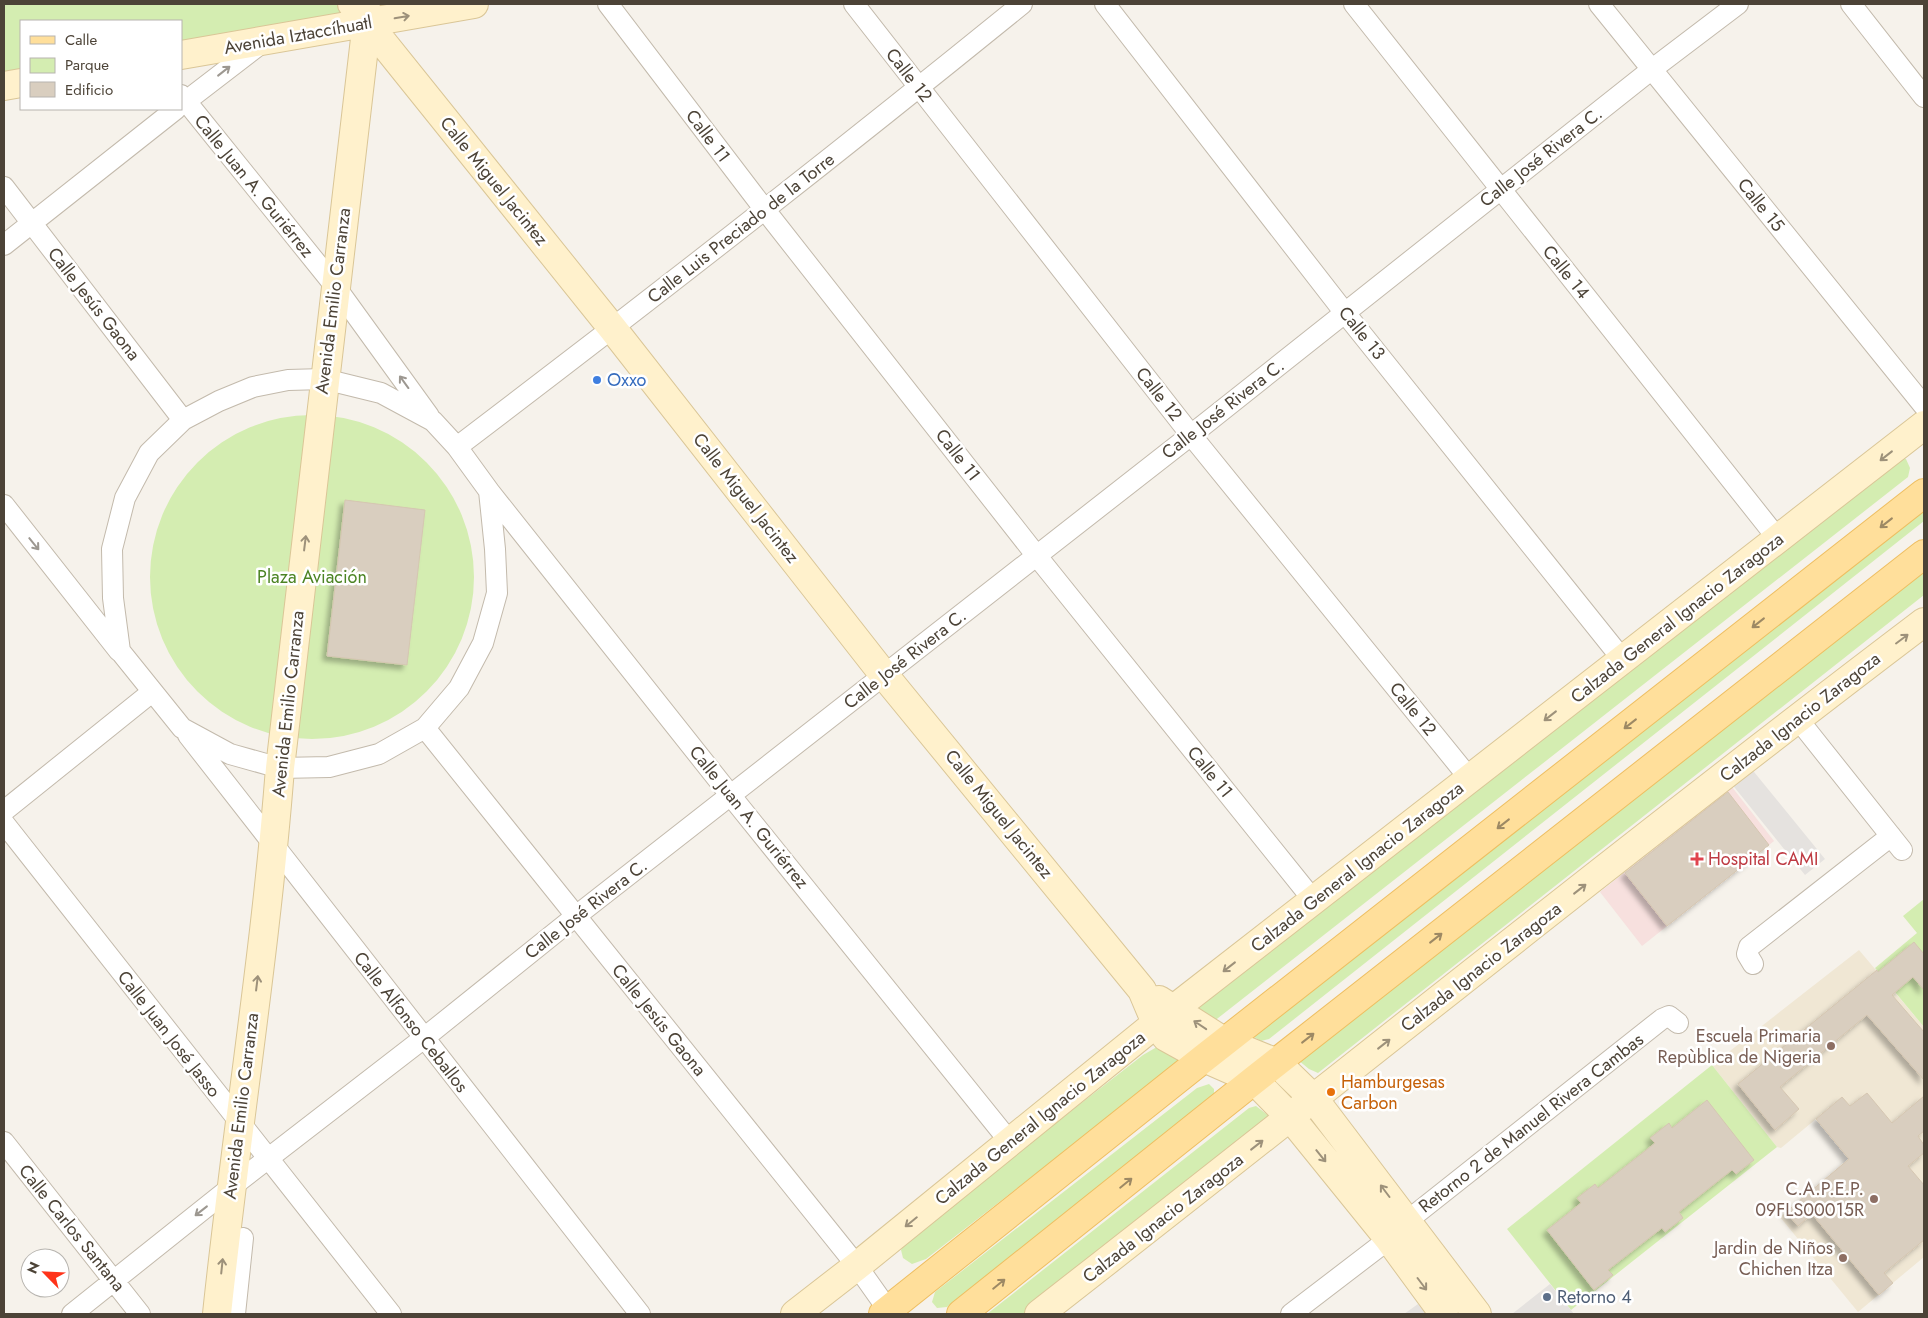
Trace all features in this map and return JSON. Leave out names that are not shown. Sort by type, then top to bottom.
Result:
[{"type":"main road","points":[[887,1313],[1204,1058],[1924,493]]},
{"type":"main road","points":[[961,1314],[1254,1080],[1924,554]]},
{"type":"street","name":"Avenida Iztaccíhuatl","points":[[182,55],[266,39],[362,10],[474,4]]},
{"type":"street","name":"Calle 11","points":[[608,4],[764,210],[1036,555],[1314,901]]},
{"type":"street","name":"Calle 12","points":[[854,4],[1191,435],[1470,779]]},
{"type":"street","name":"Calle Luis Preciado de la Torre","points":[[457,448],[613,329],[1022,4]]},
{"type":"street","name":"Calle 13","points":[[1105,4],[1345,313],[1623,660]]},
{"type":"street","name":"Calle 14","points":[[1354,4],[1778,539]]},
{"type":"street","name":"Calle 15","points":[[1599,4],[1924,406]]},
{"type":"street","name":"Calle José Rivera C.","points":[[72,1314],[230,1188],[424,1038],[576,916],[1191,435],[1651,70],[1738,4]]},
{"type":"street","points":[[1851,4],[1924,97]]},
{"type":"street","name":"Avenida Emilio Carranza","points":[[217,1314],[230,1188],[274,847],[280,768],[335,286],[362,10]]},
{"type":"street","name":"Calle Miguel Jacintez","points":[[362,10],[884,675],[1142,990],[1165,1015],[1166,1037],[1204,1058],[1254,1080]]},
{"type":"street","points":[[182,101],[266,39]]},
{"type":"street","points":[[4,86],[20,83]]},
{"type":"street","name":"Calle Juan A. Guriérrez","points":[[182,103],[335,286],[433,422],[457,448],[731,796],[1010,1142]]},
{"type":"street","points":[[4,245],[171,110]]},
{"type":"street","name":"Calle Jesús Gaona","points":[[4,187],[183,420]]},
{"type":"street","points":[[120,651],[113,598],[112,549],[125,498],[149,454],[183,420],[253,387],[288,380],[324,380],[381,393],[433,422]]},
{"type":"street","name":"Calzada General Ignacio Zaragoza","points":[[795,1314],[857,1266],[1165,1015],[1924,426]]},
{"type":"street","points":[[182,728],[230,754],[280,768],[329,767],[379,754],[425,728],[459,688],[483,642],[497,594],[489,491]]},
{"type":"street","points":[[4,505],[120,651]]},
{"type":"street","name":"Calzada Ignacio Zaragoza","points":[[1038,1314],[1291,1118],[1797,718],[1924,622]]},
{"type":"street","name":"Calle Alfonso Ceballos","points":[[120,651],[640,1314]]},
{"type":"street","points":[[4,811],[152,692]]},
{"type":"street","points":[[1753,964],[1747,954],[1749,947],[1896,843],[1797,718]]},
{"type":"street","name":"Calle Jesús Gaona","points":[[425,728],[857,1266],[887,1313]]},
{"type":"street","name":"Calle Juan José Jasso","points":[[4,823],[239,1124],[391,1314]]},
{"type":"street","points":[[1165,1015],[1277,1063],[1314,1099],[1398,1230],[1444,1314]]},
{"type":"street","name":"Retorno 2 de Manuel Rivera Cambas","points":[[1398,1230],[1662,1019],[1669,1016],[1678,1023]]},
{"type":"street","points":[[1254,1080],[1477,1314]]},
{"type":"street","name":"Calle Carlos Santana","points":[[4,1142],[140,1314]]},
{"type":"street","points":[[1291,1314],[1398,1230]]},
{"type":"street","points":[[235,1314],[243,1238]]},
{"type":"shaded area","points":[[1750,767],[1825,859],[1805,875],[1731,783]]},
{"type":"shaded area","name":"Hospital CAMI","points":[[1732,787],[1774,841],[1642,946],[1600,892]]},
{"type":"shaded area","name":"Escuela Primaria Repùblica de Nigeria","points":[[1859,950],[1924,1027],[1924,1257],[1858,1312],[1780,1217],[1849,1159],[1816,1119],[1781,1148],[1777,1147],[1712,1065]]},
{"type":"shaded area","name":"Retorno 4","points":[[1550,1284],[1574,1314],[1512,1314]]},
{"type":"shaded area","points":[[1418,1304],[1426,1314],[1404,1314]]},
{"type":"green space","points":[[4,4],[438,4],[182,50],[182,20],[20,20],[20,75],[4,78]]},
{"type":"green space","name":"Plaza Aviación","points":[[312,415],[344,418],[374,427],[402,442],[427,462],[447,487],[462,515],[471,545],[474,577],[471,609],[462,639],[447,667],[427,692],[402,712],[374,727],[344,736],[312,739],[280,736],[250,727],[222,712],[197,692],[177,667],[162,639],[153,609],[150,577],[153,545],[162,515],[177,487],[197,462],[222,442],[250,427],[280,418]]},
{"type":"green space","points":[[1898,455],[1906,459],[1910,468],[1908,477],[1213,1022],[1199,1011],[1200,1001]]},
{"type":"green space","points":[[1924,500],[1924,521],[1269,1039],[1261,1041],[1254,1037],[1253,1032]]},
{"type":"green space","points":[[1924,554],[1924,595],[1318,1073],[1309,1069],[1298,1060]]},
{"type":"green space","points":[[1924,899],[1924,1027],[1875,968],[1917,933],[1903,916]]},
{"type":"green space","points":[[1162,1044],[1180,1056],[1174,1066],[926,1259],[912,1264],[903,1258],[901,1250],[908,1238],[1143,1055]]},
{"type":"green space","points":[[1712,1065],[1777,1147],[1571,1310],[1507,1229]]},
{"type":"green space","points":[[1209,1084],[1214,1089],[1214,1096],[1205,1105],[947,1307],[937,1308],[932,1302],[935,1292],[1197,1088]]},
{"type":"green space","points":[[1256,1106],[1273,1119],[1032,1314],[987,1314],[1249,1108]]},
{"type":"building","points":[[345,500],[425,510],[407,665],[327,656]]},
{"type":"building","name":"Hospital CAMI","points":[[1728,792],[1769,845],[1667,926],[1625,873]]},
{"type":"building","points":[[1914,942],[1924,954],[1924,990],[1913,977],[1892,995],[1924,1032],[1924,1080],[1867,1015],[1780,1087],[1799,1109],[1775,1130],[1738,1084]]},
{"type":"building","name":"C.A.P.E.P. 09FLS00015R","points":[[1867,1093],[1892,1123],[1924,1096],[1924,1131],[1918,1136],[1924,1145],[1924,1153],[1908,1166],[1924,1185],[1924,1240],[1884,1273],[1893,1283],[1879,1295],[1812,1214],[1798,1226],[1786,1212],[1849,1159],[1816,1119],[1842,1097],[1850,1106]]},
{"type":"building","points":[[1707,1100],[1754,1160],[1736,1174],[1732,1170],[1679,1212],[1683,1218],[1665,1232],[1662,1228],[1608,1270],[1613,1275],[1594,1290],[1547,1230],[1581,1203],[1577,1198],[1595,1184],[1598,1188],[1655,1143],[1650,1138],[1669,1123],[1672,1128]]},
{"type":"place","name":"Oxxo","points":[[597,380]]},
{"type":"place","name":"Hospital CAMI","points":[[1697,859]]},
{"type":"place","name":"Escuela Primaria Repùblica de Nigeria","points":[[1831,1046]]},
{"type":"place","name":"Hamburgesas Carbon","points":[[1331,1092]]},
{"type":"place","name":"C.A.P.E.P. 09FLS00015R","points":[[1874,1199]]},
{"type":"place","name":"Jardin de Niños Chichen Itza","points":[[1843,1258]]},
{"type":"place","name":"Retorno 4","points":[[1547,1297]]}]
